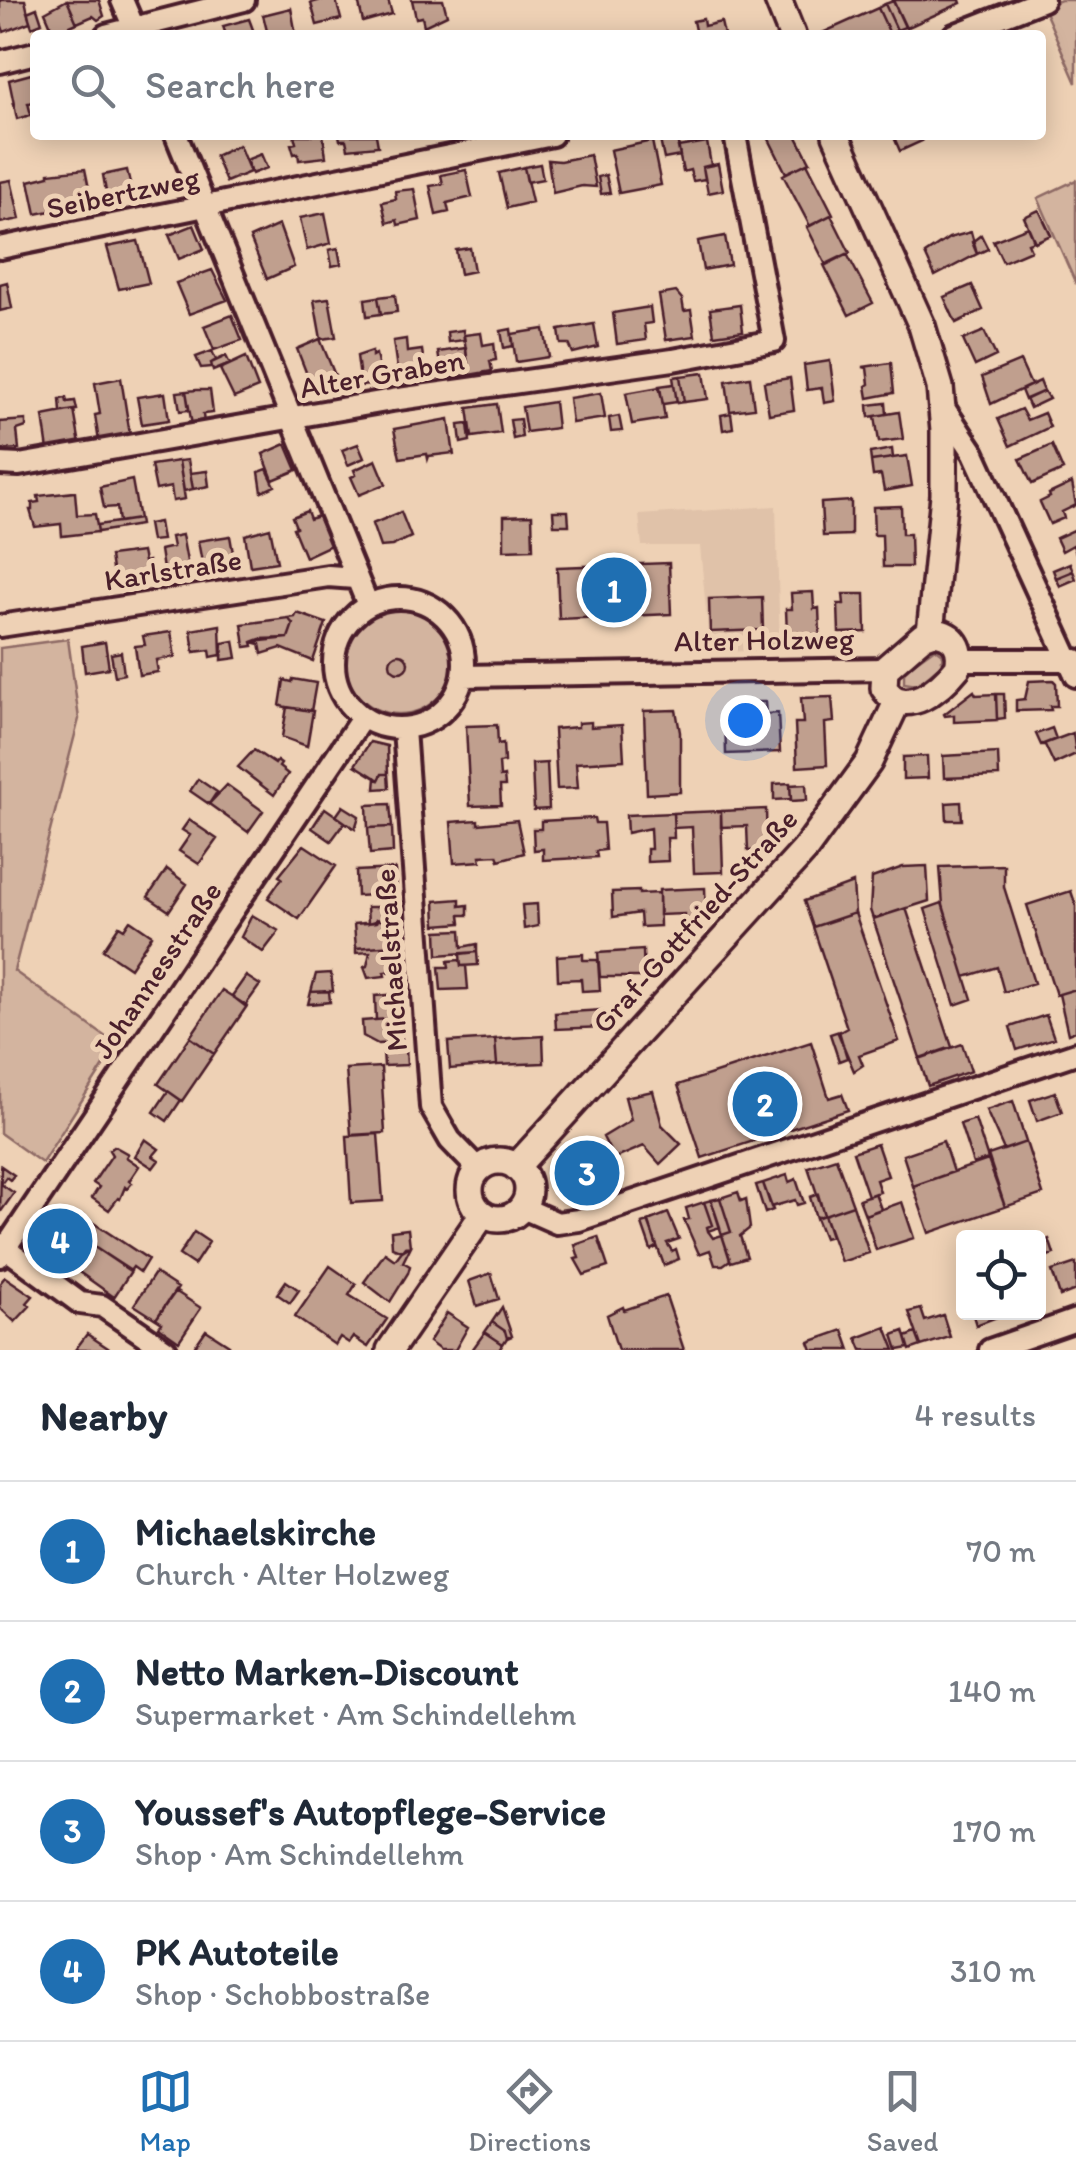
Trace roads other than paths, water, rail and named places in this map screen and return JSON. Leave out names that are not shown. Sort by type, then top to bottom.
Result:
[{"type":"street","points":[[122,0],[136,30]]},
{"type":"street","points":[[139,30],[244,0]]},
{"type":"street","points":[[778,0],[790,30]]},
{"type":"street","points":[[967,30],[1043,0]]},
{"type":"street","points":[[0,62],[30,54]]},
{"type":"street","points":[[178,140],[368,605]]},
{"type":"street","name":"Seibertzweg","points":[[0,248],[528,140]]},
{"type":"street","name":"Alter Graben","points":[[0,464],[19,464],[392,400],[673,360],[774,340],[736,140]]},
{"type":"street","points":[[838,140],[922,326],[944,408],[944,495],[930,633]]},
{"type":"street","points":[[944,408],[974,453],[1074,666],[960,660]]},
{"type":"street","name":"Karlstraße","points":[[0,626],[328,576],[355,578]]},
{"type":"street","points":[[389,598],[408,598],[440,612],[452,625],[463,649],[464,676],[453,701],[439,716],[422,725],[386,728],[362,718],[338,688],[333,670],[334,651],[352,616],[389,598]]},
{"type":"street","points":[[930,633],[946,634],[955,641],[960,660],[954,672],[909,704],[897,702],[884,688],[885,670],[930,633]]},
{"type":"street","name":"Alter Holzweg","points":[[464,676],[885,670]]},
{"type":"street","name":"Graf-Gottfried-Straße","points":[[516,1166],[804,852],[869,762],[897,702]]},
{"type":"street","name":"Johannesstraße","points":[[2,1250],[362,718]]},
{"type":"street","name":"Michaelstraße","points":[[404,729],[430,1107],[450,1140],[479,1170]]},
{"type":"street","points":[[523,1208],[557,1223],[579,1220],[1076,1054]]},
{"type":"street","points":[[497,1162],[516,1166],[528,1186],[523,1208],[508,1218],[483,1214],[472,1202],[470,1193],[479,1170],[497,1162]]},
{"type":"street","points":[[390,1350],[483,1214]]},
{"type":"street","points":[[2,1250],[80,1302],[102,1306],[166,1350]]},
{"type":"street","points":[[990,1350],[1076,1320]]},
{"type":"place","name":"Michaelskirche","points":[[614,590]]},
{"type":"place","name":"Netto Marken-Discount","points":[[765,1104]]},
{"type":"place","name":"Youssef's Autopflege-Service","points":[[587,1173]]},
{"type":"place","name":"PK Autoteile","points":[[60,1241]]}]
